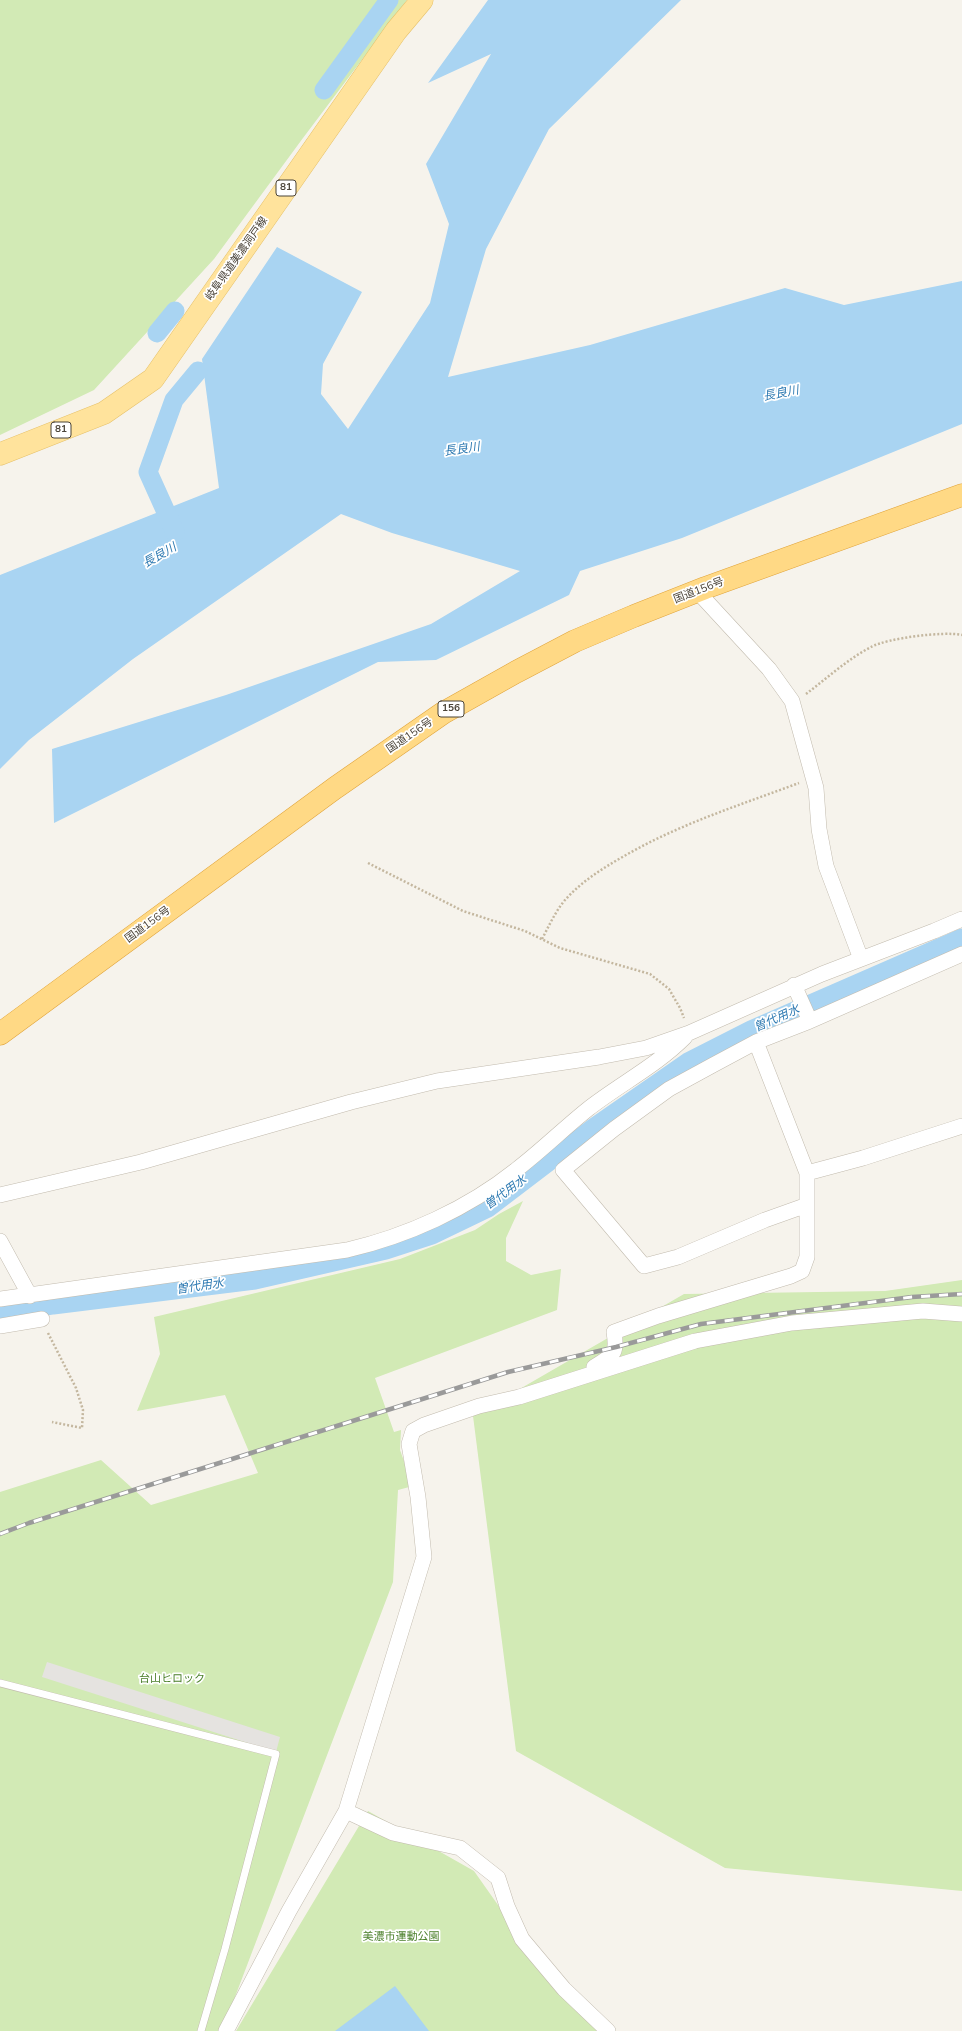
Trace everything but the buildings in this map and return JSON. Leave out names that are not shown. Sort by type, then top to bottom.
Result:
[{"type":"highway","name":"国道156号","points":[[0,1034],[335,788],[443,713],[516,672],[575,641],[634,616],[962,495]]},
{"type":"main road","name":"岐阜県道美濃洞戸線","points":[[0,454],[104,413],[153,379],[396,31],[422,0]]},
{"type":"street","points":[[697,592],[769,669],[793,704],[816,788],[819,829],[826,866],[861,959]]},
{"type":"street","points":[[0,1195],[141,1162],[350,1102],[437,1081],[646,1048],[797,991],[861,959],[962,919]]},
{"type":"street","points":[[807,1205],[751,1226],[678,1257],[644,1266],[563,1170],[614,1129],[669,1090],[756,1042],[808,1017],[962,954]]},
{"type":"street","points":[[797,991],[808,1017]]},
{"type":"street","points":[[0,1299],[30,1296],[347,1250],[370,1244],[423,1225],[472,1200],[515,1171],[588,1110],[672,1050],[689,1033]]},
{"type":"street","points":[[581,1376],[614,1353],[616,1347],[614,1332],[658,1316],[791,1276],[802,1271],[806,1257],[807,1173],[756,1042]]},
{"type":"street","points":[[807,1173],[863,1158],[962,1126]]},
{"type":"street","points":[[0,1241],[30,1296]]},
{"type":"street","points":[[226,2031],[289,1911],[346,1811],[424,1557],[418,1497],[409,1444],[413,1431],[424,1425],[479,1406],[519,1397],[694,1340],[792,1323],[923,1311],[962,1314]]},
{"type":"street","points":[[0,1326],[42,1320]]},
{"type":"street","points":[[346,1811],[393,1833],[460,1848],[498,1878],[507,1906],[522,1939],[564,1989],[608,2031]]},
{"type":"lane","points":[[0,1683],[276,1754],[225,1950],[201,2031]]},
{"type":"path","points":[[793,704],[845,664],[872,646],[913,636],[950,632],[962,635]]},
{"type":"path","points":[[542,939],[554,916],[565,900],[586,879],[607,865],[680,827],[813,778]]},
{"type":"path","points":[[368,863],[463,911],[499,921],[560,948],[650,974],[668,989],[680,1008],[689,1033]]},
{"type":"path","points":[[42,1320],[76,1388],[83,1410],[82,1428],[52,1422]]},
{"type":"green space","points":[[0,0],[407,0],[214,259],[94,390],[0,435]]},
{"type":"green space","name":"台山ヒロック","points":[[523,1201],[506,1238],[506,1261],[531,1275],[561,1269],[557,1310],[375,1378],[394,1432],[401,1430],[400,1450],[413,1486],[398,1490],[393,1582],[222,2031],[0,2031],[0,1492],[101,1460],[151,1505],[258,1473],[225,1395],[137,1411],[160,1354],[154,1317],[400,1259],[475,1230],[499,1214]]},
{"type":"green space","points":[[962,1280],[962,1891],[725,1868],[516,1751],[473,1416],[684,1294],[885,1291]]},
{"type":"green space","name":"美濃市運動公園","points":[[368,1811],[474,1871],[522,1939],[607,2031],[236,2031]]},
{"type":"shaded area","points":[[47,1662],[280,1737],[276,1752],[42,1677]]},
{"type":"water","name":"長良川","points":[[488,0],[681,0],[549,129],[486,249],[448,377],[590,345],[785,288],[844,305],[962,281],[962,424],[682,538],[580,571],[569,595],[436,660],[378,662],[54,823],[52,749],[226,695],[431,624],[520,571],[392,533],[341,514],[133,659],[29,740],[0,769],[0,575],[219,488],[202,359],[277,247],[362,292],[323,364],[321,394],[348,429],[430,303],[449,224],[426,164],[491,54],[428,83]]},
{"type":"water","points":[[395,1986],[429,2031],[335,2031]]},
{"type":"waterway","points":[[324,90],[389,0]]},
{"type":"waterway","points":[[157,333],[175,311]]},
{"type":"waterway","points":[[175,532],[148,472],[174,400],[198,371]]},
{"type":"waterway","name":"曽代用水","points":[[0,1314],[53,1305],[255,1280],[386,1250],[432,1235],[488,1208],[593,1128],[688,1062],[751,1030],[962,938]]},
{"type":"railway","points":[[0,1534],[29,1523],[508,1372],[616,1347],[701,1324],[912,1297],[962,1294]]}]
